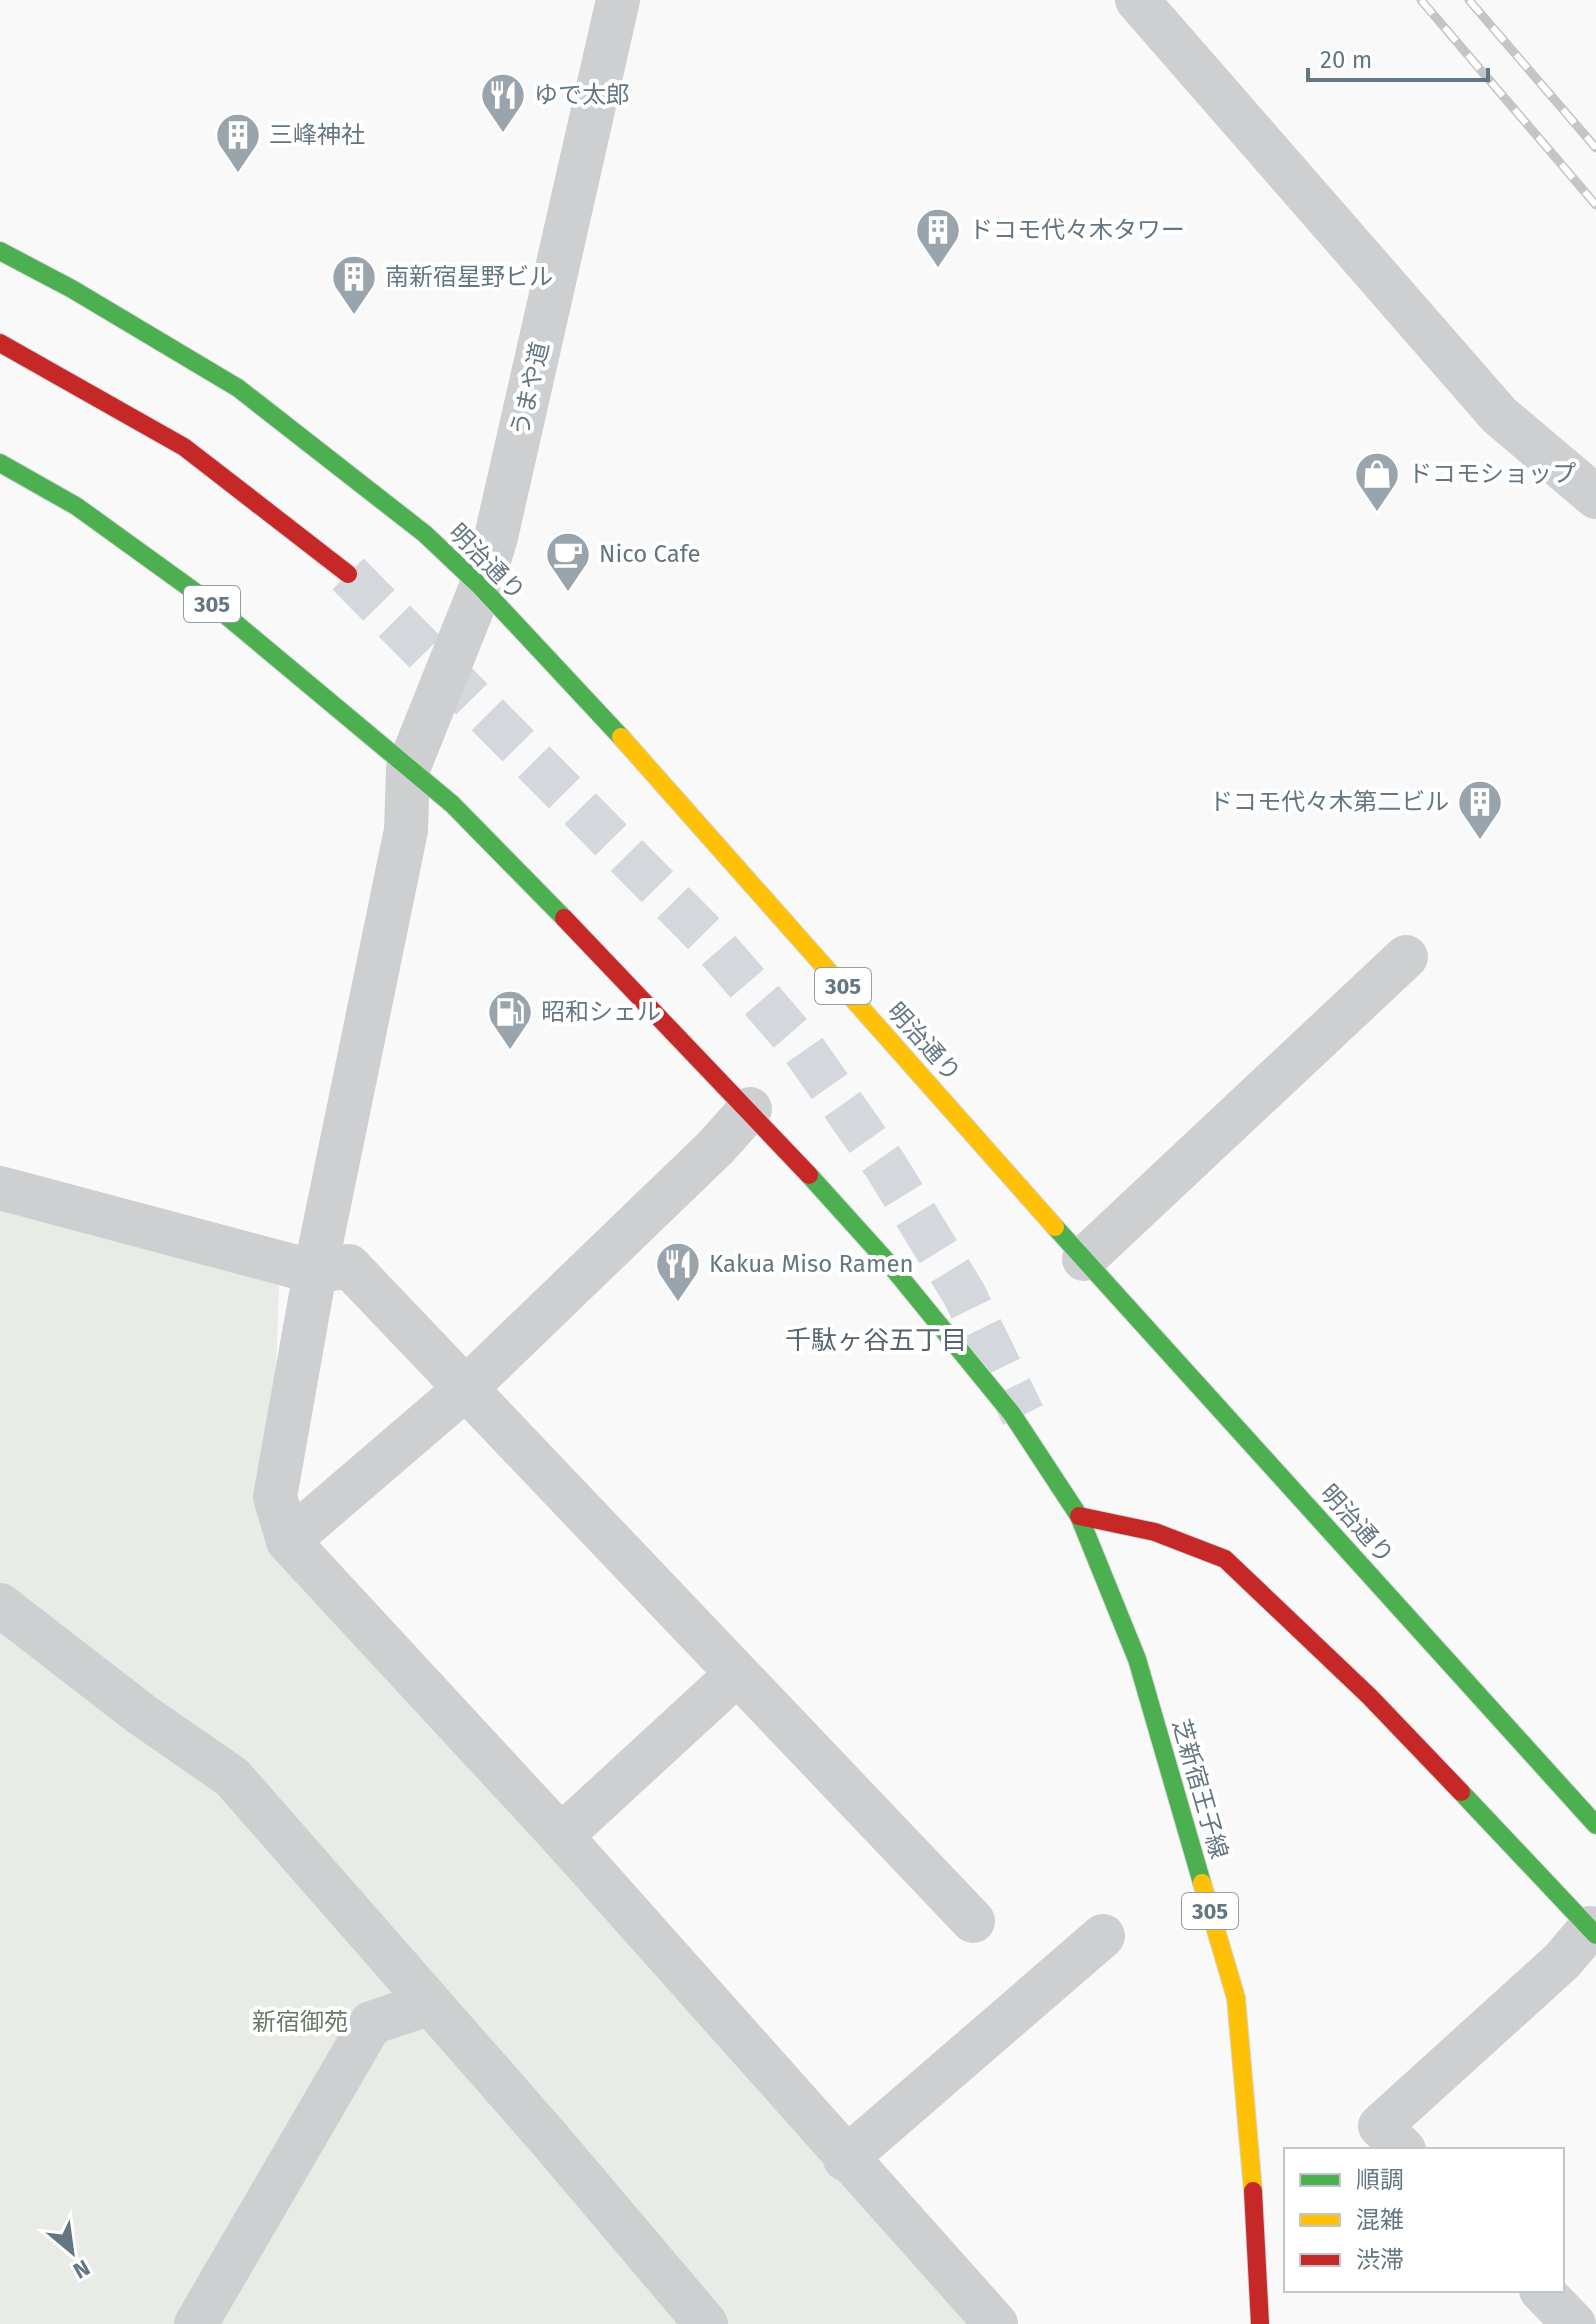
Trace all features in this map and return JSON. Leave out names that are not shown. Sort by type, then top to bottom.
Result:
[{"type":"main road","name":"明治通り","points":[[0,251],[72,289],[238,388],[425,534],[481,587],[643,761],[1084,1259],[1596,1825]]},
{"type":"main road","points":[[0,343],[184,447],[348,574]]},
{"type":"main road","name":"305","points":[[0,463],[76,506],[216,607],[452,804],[750,1109],[892,1267],[1002,1402],[1079,1516]]},
{"type":"main road","points":[[1079,1516],[1155,1532],[1225,1559],[1369,1696],[1593,1932]]},
{"type":"main road","name":"芝新宿王子線","points":[[1079,1516],[1137,1659],[1236,1998],[1259,2258],[1260,2324]]},
{"type":"street","name":"うまや道","points":[[288,1541],[275,1497],[315,1272],[406,830],[408,769],[481,587],[496,537],[618,0]]},
{"type":"street","points":[[1137,0],[1499,415],[1596,497]]},
{"type":"street","points":[[1084,1259],[1406,957]]},
{"type":"street","points":[[750,1109],[716,1147],[464,1390],[288,1541],[561,1836],[845,2159],[996,2324]]},
{"type":"street","points":[[0,1188],[315,1272],[349,1266],[973,1921]]},
{"type":"street","points":[[0,1605],[141,1714],[232,1777],[551,2141],[706,2324]]},
{"type":"street","points":[[561,1836],[737,1674]]},
{"type":"street","points":[[1402,2148],[1380,2126],[1593,1932]]},
{"type":"street","points":[[845,2159],[1103,1936]]},
{"type":"street","points":[[196,2324],[371,2023],[428,2004]]},
{"type":"street","points":[[1543,2292],[1574,2324]]},
{"type":"green space","name":"新宿御苑","points":[[0,1209],[279,1285],[270,1538],[972,2324],[0,2324]]},
{"type":"tunnel","points":[[348,574],[709,939],[802,1047],[885,1165],[964,1294],[1023,1415]]},
{"type":"railway","points":[[1421,0],[1596,205]]},
{"type":"railway","points":[[1469,0],[1596,148]]},
{"type":"traffic: fast","points":[[0,251],[72,289],[238,388],[425,534],[481,587],[621,737]]},
{"type":"traffic: fast","points":[[0,463],[76,506],[216,607],[452,804],[564,918]]},
{"type":"traffic: fast","points":[[809,1175],[892,1267],[1012,1414],[1079,1516],[1137,1659],[1202,1883]]},
{"type":"traffic: fast","points":[[1055,1227],[1596,1825]]},
{"type":"traffic: fast","points":[[1461,1792],[1596,1935]]},
{"type":"traffic: slow","points":[[621,737],[1055,1227]]},
{"type":"traffic: slow","points":[[1202,1883],[1236,1998],[1253,2191]]},
{"type":"traffic: jam","points":[[0,343],[184,447],[348,574]]},
{"type":"traffic: jam","points":[[564,918],[809,1175]]},
{"type":"traffic: jam","points":[[1079,1516],[1155,1532],[1225,1559],[1369,1696],[1461,1792]]},
{"type":"traffic: jam","points":[[1253,2191],[1260,2324]]},
{"type":"place","name":"ゆで太郎","points":[[503,134]]},
{"type":"place","name":"三峰神社","points":[[238,174]]},
{"type":"place","name":"ドコモ代々木タワー","points":[[938,269]]},
{"type":"place","name":"南新宿星野ビル","points":[[354,316]]},
{"type":"place","name":"ドコモショップ","points":[[1377,513]]},
{"type":"place","name":"Nico Cafe","points":[[568,593]]},
{"type":"place","name":"ドコモ代々木第二ビル","points":[[1480,841]]},
{"type":"place","name":"昭和シェル","points":[[510,1051]]},
{"type":"place","name":"Kakua Miso Ramen","points":[[678,1303]]},
{"type":"district","name":"千駄ヶ谷五丁目","points":[[876,1340]]}]
